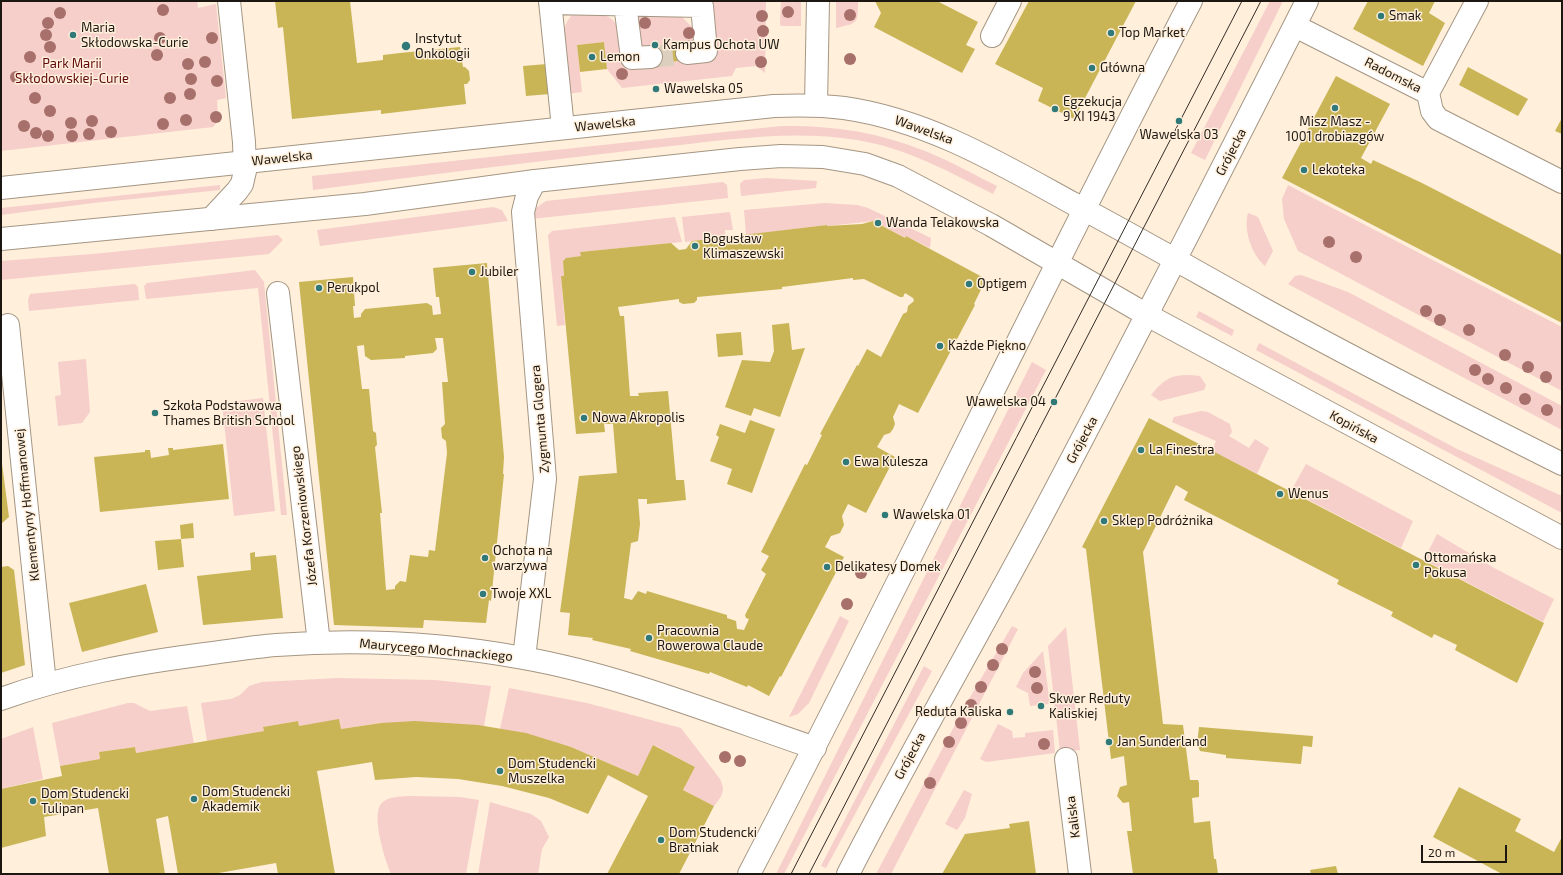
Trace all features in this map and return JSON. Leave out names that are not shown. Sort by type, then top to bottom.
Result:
[{"type":"main road","points":[[211,219],[240,188],[244,178],[244,142],[229,1]]},
{"type":"main road","points":[[816,106],[818,1]]},
{"type":"main road","points":[[992,36],[1010,1]]},
{"type":"main road","points":[[749,874],[815,748],[1122,131],[1191,1]]},
{"type":"main road","name":"Grójecka","points":[[848,874],[1147,315],[1307,1]]},
{"type":"main road","points":[[1428,93],[1477,1]]},
{"type":"main road","points":[[563,128],[550,2],[702,6],[706,51],[687,53]]},
{"type":"main road","points":[[625,4],[632,58],[652,57]]},
{"type":"main road","name":"Radomska","points":[[1294,26],[1428,93],[1432,110],[1438,119],[1562,182]]},
{"type":"main road","name":"Wawelska","points":[[1,188],[774,106],[816,106],[844,108],[872,113],[921,128],[992,160],[1176,259]]},
{"type":"main road","points":[[1,239],[365,204],[535,181],[740,159],[781,156],[823,157],[865,164],[898,176],[991,225],[1147,315]]},
{"type":"main road","name":"Zygmunta Glogera","points":[[524,658],[545,480],[522,212],[527,196],[535,181]]},
{"type":"main road","points":[[1176,259],[1261,307],[1495,431],[1562,464]]},
{"type":"main road","name":"Józefa Korzeniowskiego","points":[[278,293],[319,643]]},
{"type":"main road","name":"Kopińska","points":[[1147,315],[1562,538]]},
{"type":"main road","name":"Klementyny Hoffmanowej","points":[[8,325],[45,684]]},
{"type":"main road","name":"Maurycego Mochnackiego","points":[[1,699],[45,684],[145,662],[275,645],[368,643],[414,645],[524,658],[634,686],[815,748]]},
{"type":"main road","name":"Kaliska","points":[[1066,759],[1080,874]]},
{"type":"green space","name":"Park Marii Skłodowskiej-Curie","points":[[1,1],[197,1],[198,8],[216,4],[226,98],[217,100],[218,121],[213,127],[1,151]]},
{"type":"green space","points":[[710,1],[766,1],[765,73],[756,66],[736,68],[732,76],[622,88],[607,69],[604,42],[577,45],[582,92],[567,94],[562,41],[567,21],[573,14],[601,14],[609,17],[614,22],[621,35],[623,43],[625,67],[715,57]]},
{"type":"green space","points":[[781,1],[801,1],[801,26],[781,26]]},
{"type":"green space","points":[[836,1],[858,1],[858,14],[853,23],[836,28]]},
{"type":"green space","points":[[1270,1],[1283,1],[1205,160],[1191,153]]},
{"type":"green space","points":[[635,12],[680,15],[693,28],[696,42],[675,48],[660,50],[653,50],[640,46]]},
{"type":"green space","points":[[781,126],[836,128],[872,134],[908,144],[952,163],[997,186],[993,194],[944,169],[910,155],[875,144],[832,137],[780,136],[704,142],[313,190],[312,176]]},
{"type":"green space","points":[[766,178],[817,181],[816,188],[741,196],[740,184],[744,180]]},
{"type":"green space","points":[[723,182],[727,185],[728,198],[531,219],[536,208],[546,201]]},
{"type":"green space","points":[[220,185],[220,190],[93,203],[1,215],[1,208]]},
{"type":"green space","points":[[1288,185],[1562,327],[1562,391],[1298,251],[1284,219],[1282,199]]},
{"type":"green space","points":[[825,203],[857,205],[868,208],[931,238],[930,248],[906,236],[905,238],[874,221],[746,235],[744,210]]},
{"type":"green space","points":[[493,207],[502,210],[508,221],[320,246],[317,230]]},
{"type":"green space","points":[[730,212],[733,230],[725,230],[725,237],[685,242],[682,217]]},
{"type":"green space","points":[[1248,213],[1258,217],[1273,251],[1265,266],[1256,255],[1250,242],[1247,227]]},
{"type":"green space","points":[[675,217],[682,242],[581,252],[581,256],[566,258],[563,261],[564,276],[561,276],[565,325],[557,326],[548,235],[552,231]]},
{"type":"green space","points":[[278,235],[283,240],[269,254],[1,280],[1,261],[93,254]]},
{"type":"green space","points":[[255,270],[264,282],[287,515],[281,515],[258,288],[146,299],[144,286],[147,283]]},
{"type":"green space","points":[[1301,275],[1348,292],[1562,406],[1562,430],[1288,284],[1295,276]]},
{"type":"green space","points":[[135,284],[138,287],[139,300],[29,311],[28,300],[30,294]]},
{"type":"green space","points":[[1199,311],[1234,330],[1232,336],[1196,317]]},
{"type":"green space","points":[[1259,343],[1457,449],[1562,496],[1562,513],[1256,350]]},
{"type":"green space","points":[[86,359],[90,412],[82,423],[58,426],[55,396],[61,395],[58,362]]},
{"type":"green space","points":[[1032,362],[1046,370],[784,874],[776,874]]},
{"type":"green space","points":[[1177,376],[1200,376],[1206,385],[1204,390],[1160,401],[1151,395],[1168,379]]},
{"type":"green space","points":[[263,398],[275,511],[234,516],[222,403]]},
{"type":"green space","points":[[1201,411],[1208,412],[1230,424],[1232,432],[1229,436],[1249,448],[1255,439],[1269,448],[1257,474],[1212,451],[1216,441],[1172,422],[1174,417]]},
{"type":"green space","points":[[1306,464],[1413,521],[1401,548],[1291,491]]},
{"type":"green space","points":[[1437,534],[1496,569],[1554,599],[1543,622],[1424,560]]},
{"type":"green space","points":[[840,616],[849,621],[809,703],[798,714],[789,717]]},
{"type":"green space","points":[[1012,626],[1018,629],[891,874],[876,874],[966,704]]},
{"type":"green space","points":[[1066,627],[1080,750],[1060,752],[1048,646]]},
{"type":"green space","points":[[1043,651],[1050,704],[1030,706],[1028,693],[1016,687],[1023,673]]},
{"type":"green space","points":[[924,666],[932,671],[826,868],[821,866]]},
{"type":"green space","points":[[338,678],[435,680],[491,686],[484,726],[381,723],[341,729],[339,720],[299,726],[298,721],[263,727],[264,731],[207,741],[201,703],[231,699],[240,695],[249,686],[262,682]]},
{"type":"green space","points":[[509,688],[587,703],[681,728],[720,779],[723,787],[721,796],[714,806],[683,790],[695,767],[654,745],[638,776],[571,747],[500,729]]},
{"type":"green space","points":[[128,703],[134,703],[150,711],[187,706],[194,744],[136,753],[135,747],[99,752],[100,759],[60,766],[52,723]]},
{"type":"green space","points":[[998,724],[1012,731],[1013,738],[1025,737],[1025,733],[1053,730],[1055,753],[986,762],[980,759]]},
{"type":"green space","points":[[33,727],[43,779],[1,789],[1,739]]},
{"type":"green space","points":[[964,790],[972,794],[965,818],[957,830],[945,824]]},
{"type":"green space","points":[[394,797],[460,797],[479,800],[466,874],[391,874],[380,838],[378,828],[378,810],[384,801]]},
{"type":"green space","points":[[490,802],[531,814],[541,821],[549,837],[542,849],[538,874],[478,874]]},
{"type":"building","points":[[275,1],[350,1],[357,63],[383,60],[383,55],[460,47],[463,67],[469,71],[470,80],[467,84],[464,84],[466,104],[381,114],[381,110],[292,119],[283,27],[278,28]]},
{"type":"building","points":[[875,1],[937,1],[978,22],[966,45],[975,49],[962,73],[874,27],[881,13]]},
{"type":"building","points":[[1029,1],[1136,1],[1074,119],[1038,101],[1043,88],[995,64]]},
{"type":"building","points":[[1368,1],[1435,1],[1429,13],[1445,23],[1423,66],[1353,29]]},
{"type":"building","name":"Lemon","points":[[604,42],[607,69],[580,72],[577,45]]},
{"type":"building","points":[[686,46],[688,60],[652,64],[651,50]]},
{"type":"building","points":[[547,64],[550,94],[526,96],[523,66]]},
{"type":"building","points":[[1468,67],[1528,99],[1518,116],[1459,85]]},
{"type":"building","points":[[1336,76],[1390,104],[1361,158],[1371,164],[1373,160],[1422,183],[1562,255],[1562,323],[1282,178]]},
{"type":"building","points":[[1562,118],[1562,134],[1555,131]]},
{"type":"building","points":[[873,221],[905,238],[906,236],[986,279],[974,304],[975,305],[918,413],[899,404],[893,417],[895,424],[893,429],[890,433],[884,435],[877,447],[895,457],[866,513],[848,504],[842,516],[844,525],[840,533],[831,536],[825,547],[844,557],[781,677],[780,676],[769,696],[748,685],[747,687],[710,672],[709,674],[630,651],[631,649],[592,640],[593,638],[568,635],[570,613],[560,612],[579,476],[617,473],[613,424],[604,424],[605,432],[576,434],[561,276],[564,276],[563,261],[566,258],[581,256],[580,252],[671,243],[679,250],[686,249],[692,241],[827,225],[862,224]],"holes":[[[853,278],[853,280],[864,279],[900,297],[903,297],[905,293],[913,298],[914,301],[908,306],[907,312],[903,314],[881,357],[867,349],[820,434],[822,435],[807,465],[805,464],[761,552],[769,556],[761,570],[766,574],[745,615],[746,618],[749,619],[744,630],[737,629],[736,621],[727,618],[727,615],[647,591],[646,594],[638,591],[632,600],[624,598],[631,543],[638,541],[640,524],[638,499],[647,499],[647,504],[686,500],[684,480],[676,480],[668,391],[638,393],[639,396],[630,396],[624,316],[620,316],[618,307],[679,299],[679,302],[683,304],[694,303],[697,300],[697,297],[782,289],[782,287]]]},
{"type":"building","points":[[487,263],[504,457],[504,474],[491,601],[489,600],[486,623],[424,620],[423,628],[334,625],[299,282],[353,277],[355,306],[353,306],[354,318],[361,317],[361,314],[365,309],[427,303],[432,306],[433,315],[441,314],[439,297],[436,297],[433,268]],"holes":[[[435,338],[443,338],[448,382],[442,382],[445,424],[441,428],[442,438],[446,441],[447,453],[435,551],[429,550],[428,557],[410,555],[406,582],[400,581],[395,586],[395,589],[386,590],[380,513],[382,513],[375,447],[377,445],[376,433],[373,431],[369,389],[362,389],[357,346],[364,345],[365,356],[371,360],[405,358],[405,356],[433,353],[437,349]]]},
{"type":"building","points":[[789,323],[792,350],[805,348],[780,417],[754,408],[751,416],[725,407],[742,360],[770,362],[774,351],[772,325]]},
{"type":"building","points":[[741,332],[743,355],[718,357],[716,334]]},
{"type":"building","points":[[1149,418],[1544,623],[1517,683],[1455,650],[1457,645],[1434,634],[1432,638],[1391,616],[1393,612],[1337,584],[1339,580],[1184,500],[1188,492],[1176,485],[1143,552],[1163,724],[1183,725],[1190,780],[1198,780],[1199,783],[1199,797],[1192,798],[1194,823],[1210,821],[1214,859],[1216,859],[1218,874],[1133,874],[1127,831],[1132,831],[1129,802],[1123,803],[1117,796],[1120,787],[1127,785],[1124,756],[1111,759],[1086,549],[1082,547]]},
{"type":"building","points":[[750,420],[775,429],[752,493],[727,484],[732,469],[710,461],[719,437],[716,435],[720,424],[745,433]]},
{"type":"building","points":[[223,444],[229,499],[100,512],[94,457],[145,452],[145,450],[150,450],[151,458],[169,455],[168,448],[173,448],[173,450]]},
{"type":"building","points":[[1,456],[9,517],[1,524]]},
{"type":"building","points":[[193,523],[194,538],[181,539],[180,525]]},
{"type":"building","points":[[181,539],[184,567],[158,570],[155,541]]},
{"type":"building","points":[[255,552],[255,557],[276,555],[283,618],[203,625],[197,576],[251,570],[250,553]]},
{"type":"building","points":[[8,566],[14,570],[25,665],[1,673],[1,567]]},
{"type":"building","points":[[146,584],[158,632],[82,652],[69,603]]},
{"type":"building","points":[[339,719],[341,729],[381,723],[415,721],[478,725],[526,733],[571,747],[638,776],[653,745],[695,767],[683,790],[714,806],[679,874],[607,874],[648,796],[608,775],[588,814],[549,798],[502,786],[458,779],[416,777],[375,780],[372,762],[317,771],[335,874],[278,874],[276,863],[213,874],[178,874],[168,816],[156,819],[165,874],[109,874],[98,808],[44,817],[46,836],[1,848],[1,789],[62,776],[60,766],[100,759],[99,752],[135,747],[136,753],[264,731],[263,727],[298,721],[299,726]]},
{"type":"building","points":[[1199,727],[1313,736],[1312,747],[1303,746],[1301,764],[1226,758],[1226,755],[1200,751],[1197,744]]},
{"type":"building","points":[[1459,787],[1521,819],[1515,831],[1554,852],[1562,837],[1562,874],[1502,874],[1433,837]]},
{"type":"building","points":[[1029,821],[1036,874],[942,874],[965,834],[1010,828],[1009,824]]},
{"type":"building","points":[[1336,866],[1338,874],[1311,874],[1310,870]]},
{"type":"tunnel","points":[[651,57],[687,53]]},
{"type":"tram line","points":[[791,874],[1242,1]]},
{"type":"tram line","points":[[809,874],[1261,1]]},
{"type":"place","name":"Smak","points":[[1381,16]]},
{"type":"place","name":"Top Market","points":[[1111,33]]},
{"type":"place","name":"Maria Skłodowska-Curie","points":[[73,35]]},
{"type":"place","name":"Kampus Ochota UW","points":[[655,45]]},
{"type":"place","name":"Instytut Onkologii","points":[[406,46]]},
{"type":"place","name":"Lemon","points":[[592,57]]},
{"type":"place","name":"Główna","points":[[1092,68]]},
{"type":"place","name":"Wawelska 05","points":[[656,89]]},
{"type":"place","name":"Misz Masz - 1001 drobiazgów","points":[[1335,108]]},
{"type":"place","name":"Egzekucja 9 XI 1943","points":[[1055,109]]},
{"type":"place","name":"Wawelska 03","points":[[1179,121]]},
{"type":"place","name":"Lekoteka","points":[[1304,170]]},
{"type":"place","name":"Wanda Telakowska","points":[[878,223]]},
{"type":"place","name":"Bogusław Klimaszewski","points":[[695,246]]},
{"type":"place","name":"Jubiler","points":[[472,272]]},
{"type":"place","name":"Optigem","points":[[969,284]]},
{"type":"place","name":"Perukpol","points":[[319,288]]},
{"type":"place","name":"Każde Piękno","points":[[940,346]]},
{"type":"place","name":"Wawelska 04","points":[[1054,402]]},
{"type":"place","name":"Szkoła Podstawowa Thames British School","points":[[155,413]]},
{"type":"place","name":"Nowa Akropolis","points":[[584,418]]},
{"type":"place","name":"La Finestra","points":[[1141,450]]},
{"type":"place","name":"Ewa Kulesza","points":[[846,462]]},
{"type":"place","name":"Wenus","points":[[1280,494]]},
{"type":"place","name":"Wawelska 01","points":[[885,515]]},
{"type":"place","name":"Sklep Podróżnika","points":[[1104,521]]},
{"type":"place","name":"Ochota na warzywa","points":[[485,558]]},
{"type":"place","name":"Ottomańska Pokusa","points":[[1416,565]]},
{"type":"place","name":"Delikatesy Domek","points":[[827,567]]},
{"type":"place","name":"Twoje XXL","points":[[483,594]]},
{"type":"place","name":"Pracownia Rowerowa Claude","points":[[649,638]]},
{"type":"place","name":"Skwer Reduty Kaliskiej","points":[[1041,706]]},
{"type":"place","name":"Reduta Kaliska","points":[[1010,712]]},
{"type":"place","name":"Jan Sunderland","points":[[1109,742]]},
{"type":"place","name":"Dom Studencki Muszelka","points":[[500,771]]},
{"type":"place","name":"Dom Studencki Akademik","points":[[194,799]]},
{"type":"place","name":"Dom Studencki Tulipan","points":[[33,801]]},
{"type":"place","name":"Dom Studencki Bratniak","points":[[661,840]]}]
